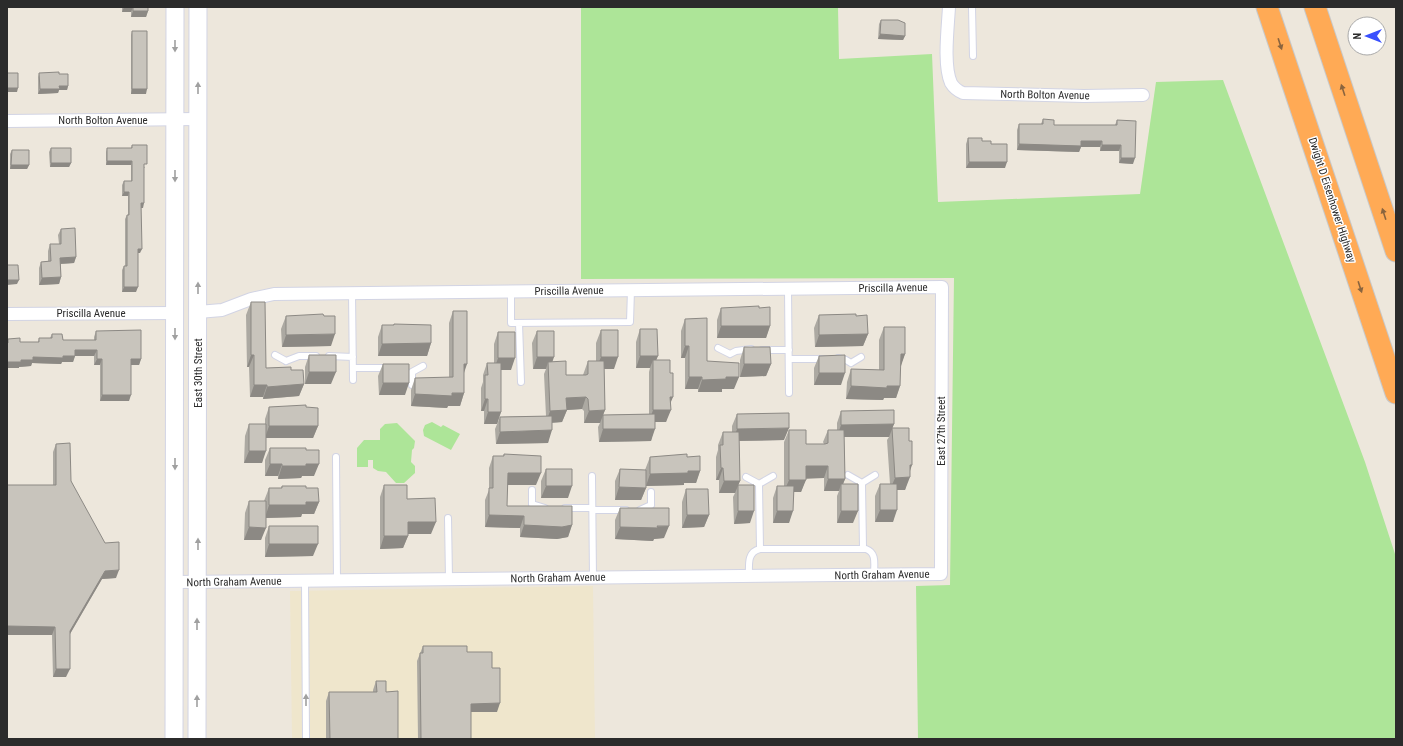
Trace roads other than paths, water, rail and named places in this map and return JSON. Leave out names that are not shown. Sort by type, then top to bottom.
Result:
[{"type":"highway","name":"Dwight D Eisenhower Highway","points":[[1267,7],[1396,393]]},
{"type":"highway","points":[[1315,7],[1396,250]]},
{"type":"main road","name":"East 30th Street","points":[[174,739],[175,7]]},
{"type":"main road","name":"East 30th Street","points":[[197,739],[198,7]]},
{"type":"street","name":"North Bolton Avenue","points":[[949,7],[948,56],[951,82],[958,91],[963,93],[1084,96],[1143,95]]},
{"type":"street","name":"North Bolton Avenue","points":[[7,121],[198,119]]},
{"type":"street","name":"Priscilla Avenue","points":[[198,312],[228,309],[264,295],[942,287]]},
{"type":"street","name":"East 27th Street","points":[[941,574],[942,287]]},
{"type":"street","name":"Priscilla Avenue","points":[[7,314],[175,313]]},
{"type":"street","name":"North Graham Avenue","points":[[175,582],[198,583],[337,580],[941,574]]},
{"type":"lane","points":[[972,7],[973,56]]},
{"type":"lane","points":[[788,289],[789,393]]},
{"type":"lane","points":[[511,292],[511,323],[630,322],[631,290]]},
{"type":"lane","points":[[352,293],[353,380]]},
{"type":"lane","points":[[519,323],[521,382]]},
{"type":"lane","points":[[718,348],[730,357],[741,350],[789,350]]},
{"type":"lane","points":[[275,355],[287,364],[299,356],[353,357]]},
{"type":"lane","points":[[789,359],[838,358],[851,366],[861,357]]},
{"type":"lane","points":[[412,385],[410,371],[423,366]]},
{"type":"lane","points":[[353,368],[394,368]]},
{"type":"lane","points":[[336,457],[337,580]]},
{"type":"lane","points":[[848,475],[862,483]]},
{"type":"lane","points":[[862,483],[876,475]]},
{"type":"lane","points":[[592,476],[593,578]]},
{"type":"lane","points":[[759,484],[773,476]]},
{"type":"lane","points":[[746,477],[759,484]]},
{"type":"lane","points":[[862,483],[863,548]]},
{"type":"lane","points":[[759,484],[760,548]]},
{"type":"lane","points":[[532,490],[529,505],[541,508],[550,508]]},
{"type":"lane","points":[[557,508],[640,510],[654,507],[651,492]]},
{"type":"lane","points":[[448,518],[449,579]]},
{"type":"lane","points":[[749,576],[750,556],[754,551],[760,548],[863,548],[869,550],[873,554],[874,575]]},
{"type":"lane","points":[[305,581],[306,739]]}]
